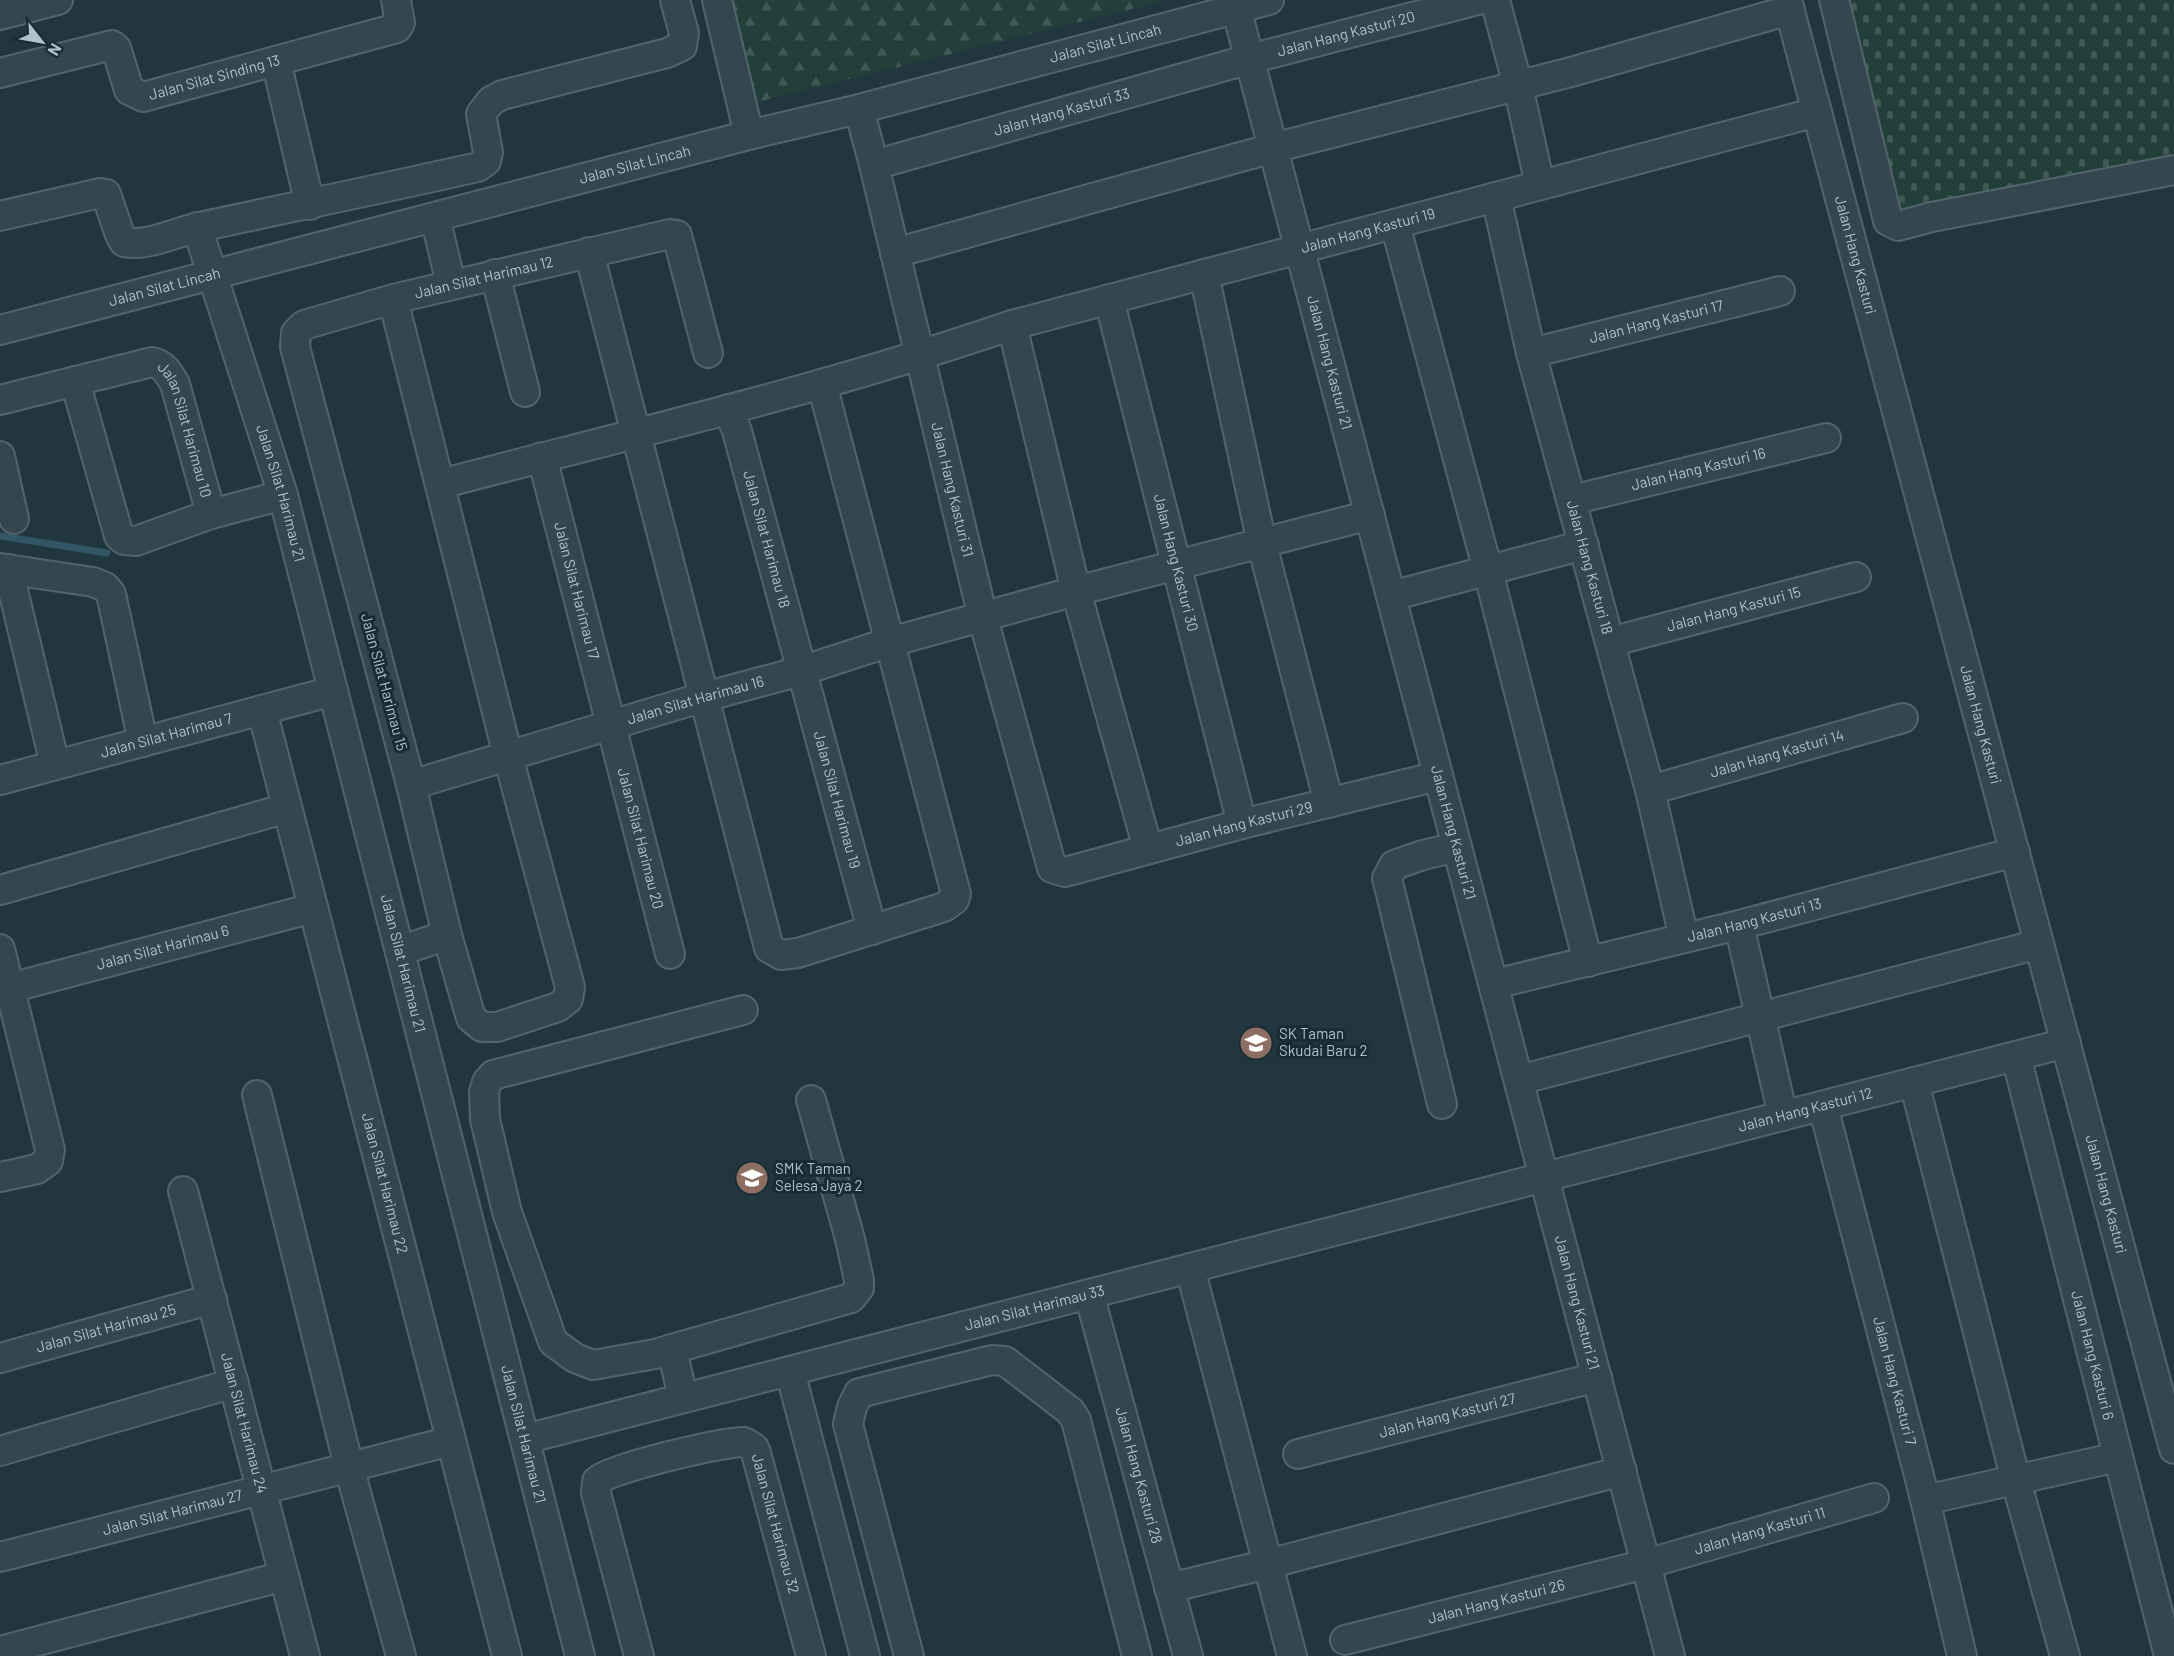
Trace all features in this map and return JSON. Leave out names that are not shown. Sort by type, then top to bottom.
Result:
[{"type":"street","points":[[0,15],[58,0]]},
{"type":"street","name":"Jalan Silat Sinding 13","points":[[0,73],[112,45],[116,48],[129,90],[144,97],[397,28],[400,23],[396,0]]},
{"type":"street","points":[[0,216],[100,193],[106,194],[118,232],[124,242],[136,244],[197,227],[310,205],[478,167],[486,161],[488,153],[481,114],[491,101],[502,95],[667,53],[682,46],[684,33],[675,0]]},
{"type":"street","points":[[717,0],[749,135]]},
{"type":"street","name":"Jalan Silat Lincah","points":[[0,330],[749,135],[859,109],[1235,4],[1269,0]]},
{"type":"street","name":"Jalan Hang Kasturi 20","points":[[1250,59],[1478,0]]},
{"type":"street","points":[[1495,0],[1518,86],[1540,186]]},
{"type":"street","points":[[1834,0],[1888,221],[1898,226],[1932,217],[2174,170]]},
{"type":"street","name":"Jalan Hang Kasturi 21","points":[[1235,4],[1671,1656]]},
{"type":"street","points":[[895,253],[1273,148],[1518,86],[1788,5]]},
{"type":"street","name":"Jalan Hang Kasturi","points":[[1788,5],[2174,1449]]},
{"type":"street","name":"Jalan Hang Kasturi 33","points":[[874,165],[1250,59]]},
{"type":"street","points":[[276,61],[310,205]]},
{"type":"street","name":"Jalan Hang Kasturi 31","points":[[859,109],[983,618],[1052,868]]},
{"type":"street","name":"Jalan Hang Kasturi 19","points":[[440,484],[822,384],[921,356],[1012,325],[1817,112]]},
{"type":"street","name":"Jalan Hang Kasturi 18","points":[[1497,197],[1531,353],[1650,790],[1684,938]]},
{"type":"street","points":[[435,217],[451,284]]},
{"type":"street","points":[[1395,224],[1488,571],[1588,962]]},
{"type":"street","name":"Jalan Silat Harimau 21","points":[[197,227],[283,495],[580,1656]]},
{"type":"street","name":"Jalan Silat Harimau 12","points":[[296,333],[304,325],[393,299],[670,234],[677,235],[708,352]]},
{"type":"street","points":[[589,252],[769,948],[781,955],[798,953],[944,907],[954,900],[956,894],[822,384]]},
{"type":"street","points":[[495,274],[525,392]]},
{"type":"street","points":[[1204,274],[1262,544],[1329,803]]},
{"type":"street","name":"Jalan Hang Kasturi 17","points":[[1531,353],[1780,291]]},
{"type":"street","points":[[393,299],[508,756]]},
{"type":"street","name":"Jalan Hang Kasturi 30","points":[[1109,299],[1242,824]]},
{"type":"street","points":[[1012,325],[1076,591],[1148,849]]},
{"type":"street","name":"Jalan Silat Harimau 15","points":[[296,333],[295,347],[411,785],[447,935],[471,1018],[482,1027],[497,1027],[558,1007],[564,1004],[570,993],[508,756]]},
{"type":"street","name":"Jalan Silat Harimau 10","points":[[0,400],[152,362],[160,364],[175,384],[211,514],[283,495]]},
{"type":"street","points":[[75,381],[119,536],[124,540],[136,541],[211,514]]},
{"type":"street","name":"Jalan Silat Harimau 18","points":[[728,409],[737,431],[801,671]]},
{"type":"street","name":"Jalan Hang Kasturi 16","points":[[1572,500],[1826,438]]},
{"type":"street","points":[[0,456],[14,519]]},
{"type":"street","name":"Jalan Silat Harimau 17","points":[[542,458],[613,724]]},
{"type":"street","name":"Jalan Silat Harimau 16","points":[[411,785],[704,697],[801,671],[890,642],[1370,515]]},
{"type":"street","points":[[1391,596],[1584,545]]},
{"type":"street","points":[[55,765],[4,568],[93,582],[105,587],[111,594],[143,742]]},
{"type":"street","name":"Jalan Hang Kasturi 15","points":[[1610,642],[1856,577]]},
{"type":"street","name":"Jalan Silat Harimau 19","points":[[801,671],[872,930]]},
{"type":"street","name":"Jalan Silat Harimau 7","points":[[0,780],[333,691]]},
{"type":"street","name":"Jalan Silat Harimau 22","points":[[262,710],[507,1656]]},
{"type":"street","name":"Jalan Hang Kasturi 14","points":[[1650,790],[1903,718]]},
{"type":"street","name":"Jalan Silat Harimau 20","points":[[613,724],[670,954]]},
{"type":"street","name":"Jalan Hang Kasturi 29","points":[[1052,868],[1065,872],[1242,824],[1438,776]]},
{"type":"street","points":[[0,890],[287,808]]},
{"type":"street","points":[[1442,1104],[1388,878],[1394,866],[1423,855],[1457,847]]},
{"type":"street","name":"Jalan Hang Kasturi 13","points":[[1494,984],[1738,925],[2015,852]]},
{"type":"street","name":"Jalan Silat Harimau 6","points":[[10,988],[314,908]]},
{"type":"street","points":[[1738,925],[1783,1116]]},
{"type":"street","points":[[400,951],[447,935]]},
{"type":"street","points":[[1519,1080],[2039,944]]},
{"type":"street","points":[[0,949],[50,1150],[48,1161],[37,1169],[0,1177]]},
{"type":"street","points":[[743,1010],[493,1075],[487,1082],[484,1092],[485,1119],[507,1212],[552,1342],[574,1358],[593,1365],[655,1354],[851,1298],[857,1291],[859,1280],[850,1239],[811,1100]]},
{"type":"street","name":"Jalan Hang Kasturi 12","points":[[1545,1177],[2066,1043]]},
{"type":"street","name":"Jalan Hang Kasturi 6","points":[[2016,1056],[2169,1656]]},
{"type":"street","points":[[1914,1082],[2016,1481],[2065,1656]]},
{"type":"street","points":[[257,1095],[400,1656]]},
{"type":"street","name":"Jalan Hang Kasturi 7","points":[[1823,1106],[1925,1500],[1962,1656]]},
{"type":"street","name":"Jalan Silat Harimau 33","points":[[525,1439],[1545,1177]]},
{"type":"street","name":"Jalan Silat Harimau 24","points":[[183,1191],[305,1656]]},
{"type":"street","points":[[1191,1268],[1292,1656]]},
{"type":"street","name":"Jalan Hang Kasturi 28","points":[[1089,1294],[1188,1656]]},
{"type":"street","name":"Jalan Silat Harimau 25","points":[[0,1358],[212,1299]]},
{"type":"street","points":[[672,1349],[683,1398]]},
{"type":"street","points":[[909,1656],[849,1424],[852,1407],[859,1393],[992,1360],[1005,1360],[1070,1411],[1076,1419],[1137,1656]]},
{"type":"street","points":[[790,1371],[865,1656]]},
{"type":"street","name":"Jalan Hang Kasturi 27","points":[[1298,1454],[1597,1377]]},
{"type":"street","points":[[0,1451],[234,1383]]},
{"type":"street","name":"Jalan Silat Harimau 27","points":[[0,1557],[451,1441]]},
{"type":"street","name":"Jalan Silat Harimau 32","points":[[639,1656],[596,1493],[597,1481],[607,1474],[673,1456],[738,1442],[750,1444],[756,1453],[802,1653]]},
{"type":"street","points":[[1925,1500],[2118,1457]]},
{"type":"street","points":[[1169,1588],[1622,1471]]},
{"type":"street","name":"Jalan Hang Kasturi 11","points":[[1646,1564],[1874,1498]]},
{"type":"street","name":"Jalan Hang Kasturi 26","points":[[1345,1640],[1646,1564]]},
{"type":"street","points":[[0,1651],[284,1576]]},
{"type":"green space","points":[[733,0],[1168,0],[757,102]]},
{"type":"green space","points":[[1825,0],[2174,0],[2174,178],[1889,233]]},
{"type":"waterway","points":[[0,536],[107,553]]},
{"type":"place","name":"SK Taman Skudai Baru 2","points":[[1256,1043]]},
{"type":"place","name":"SMK Taman Selesa Jaya 2","points":[[752,1178]]}]
